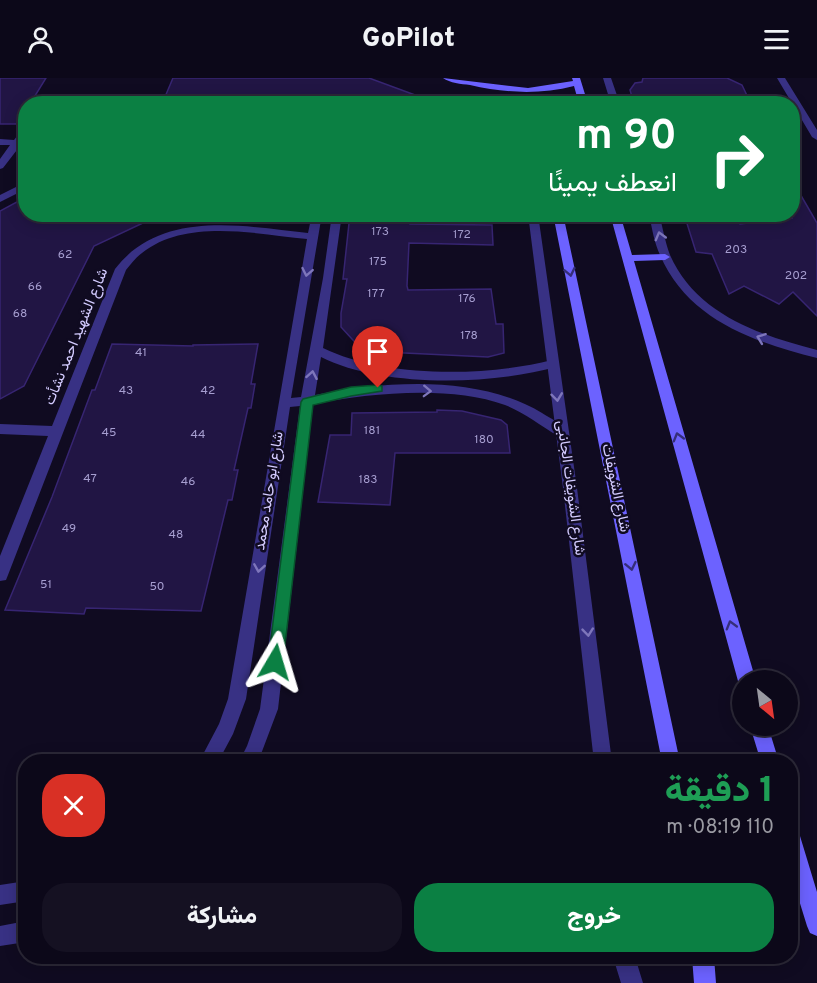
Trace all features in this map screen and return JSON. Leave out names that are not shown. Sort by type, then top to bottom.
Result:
[{"type":"main road","points":[[447,78],[489,87],[536,91],[577,80],[582,96]]},
{"type":"main road","points":[[484,78],[496,96]]},
{"type":"main road","name":"شارع الشويفات","points":[[560,222],[669,754]]},
{"type":"main road","points":[[617,222],[744,670]]},
{"type":"main road","points":[[627,258],[665,257]]},
{"type":"main road","points":[[762,736],[768,754]]},
{"type":"main road","points":[[798,863],[817,926]]},
{"type":"main road","points":[[704,964],[705,983]]},
{"type":"street","points":[[607,78],[613,96]]},
{"type":"street","points":[[781,78],[792,96]]},
{"type":"street","points":[[800,109],[817,136]]},
{"type":"street","points":[[0,133],[18,137]]},
{"type":"street","points":[[0,142],[18,139]]},
{"type":"street","points":[[0,166],[18,144]]},
{"type":"street","points":[[0,199],[18,189]]},
{"type":"street","name":"شارع ابو حامد محمد","points":[[212,754],[227,728],[237,699],[284,403],[316,222]]},
{"type":"street","name":"شارع ابو حامد محمد","points":[[253,754],[269,710],[307,402],[336,222]]},
{"type":"street","name":"شارع الشويفات الجانبى","points":[[534,222],[561,432],[579,548],[602,754]]},
{"type":"street","points":[[656,222],[665,257],[688,292],[730,326],[773,343],[817,354]]},
{"type":"street","name":"شارع الشهيد احمد نشأت","points":[[0,575],[121,269],[128,258],[143,246],[178,233],[221,228],[314,237]]},
{"type":"street","points":[[317,350],[332,359],[360,368],[392,373],[510,372],[536,369],[552,364]]},
{"type":"street","points":[[284,403],[307,402],[378,388],[458,392],[491,396],[508,402],[525,409],[561,432]]},
{"type":"street","points":[[0,429],[57,431]]},
{"type":"street","points":[[0,895],[18,892]]},
{"type":"street","points":[[0,936],[18,933]]},
{"type":"street","points":[[626,964],[632,983]]},
{"type":"building","points":[[0,78],[46,78],[35,96],[18,96],[18,121],[16,124],[0,124]]},
{"type":"building","points":[[173,78],[369,78],[418,96],[165,96]]},
{"type":"building","points":[[643,78],[727,78],[742,85],[747,96],[632,96],[630,90],[635,83],[642,82]]},
{"type":"building","points":[[800,194],[817,223],[817,316],[793,292],[779,304],[744,286],[729,294],[712,254],[696,252],[687,222],[739,222],[740,224],[800,222]]},
{"type":"building","points":[[18,201],[18,222],[145,222],[94,246],[24,386],[0,399],[0,211]]},
{"type":"building","points":[[349,222],[492,225],[493,245],[409,243],[407,286],[408,290],[491,289],[496,324],[503,324],[504,353],[488,357],[363,351],[341,327],[347,279],[343,279]]},
{"type":"building","points":[[112,344],[193,346],[258,344],[251,384],[255,384],[251,408],[248,408],[234,470],[238,470],[232,500],[228,500],[201,611],[86,608],[84,614],[5,610],[52,497],[92,390],[95,390]]},
{"type":"building","points":[[437,410],[462,411],[501,420],[507,425],[510,453],[395,453],[390,505],[318,502],[330,435],[351,435],[352,413],[437,412]]},
{"type":"route","points":[[275,662],[307,402],[378,388]]}]
